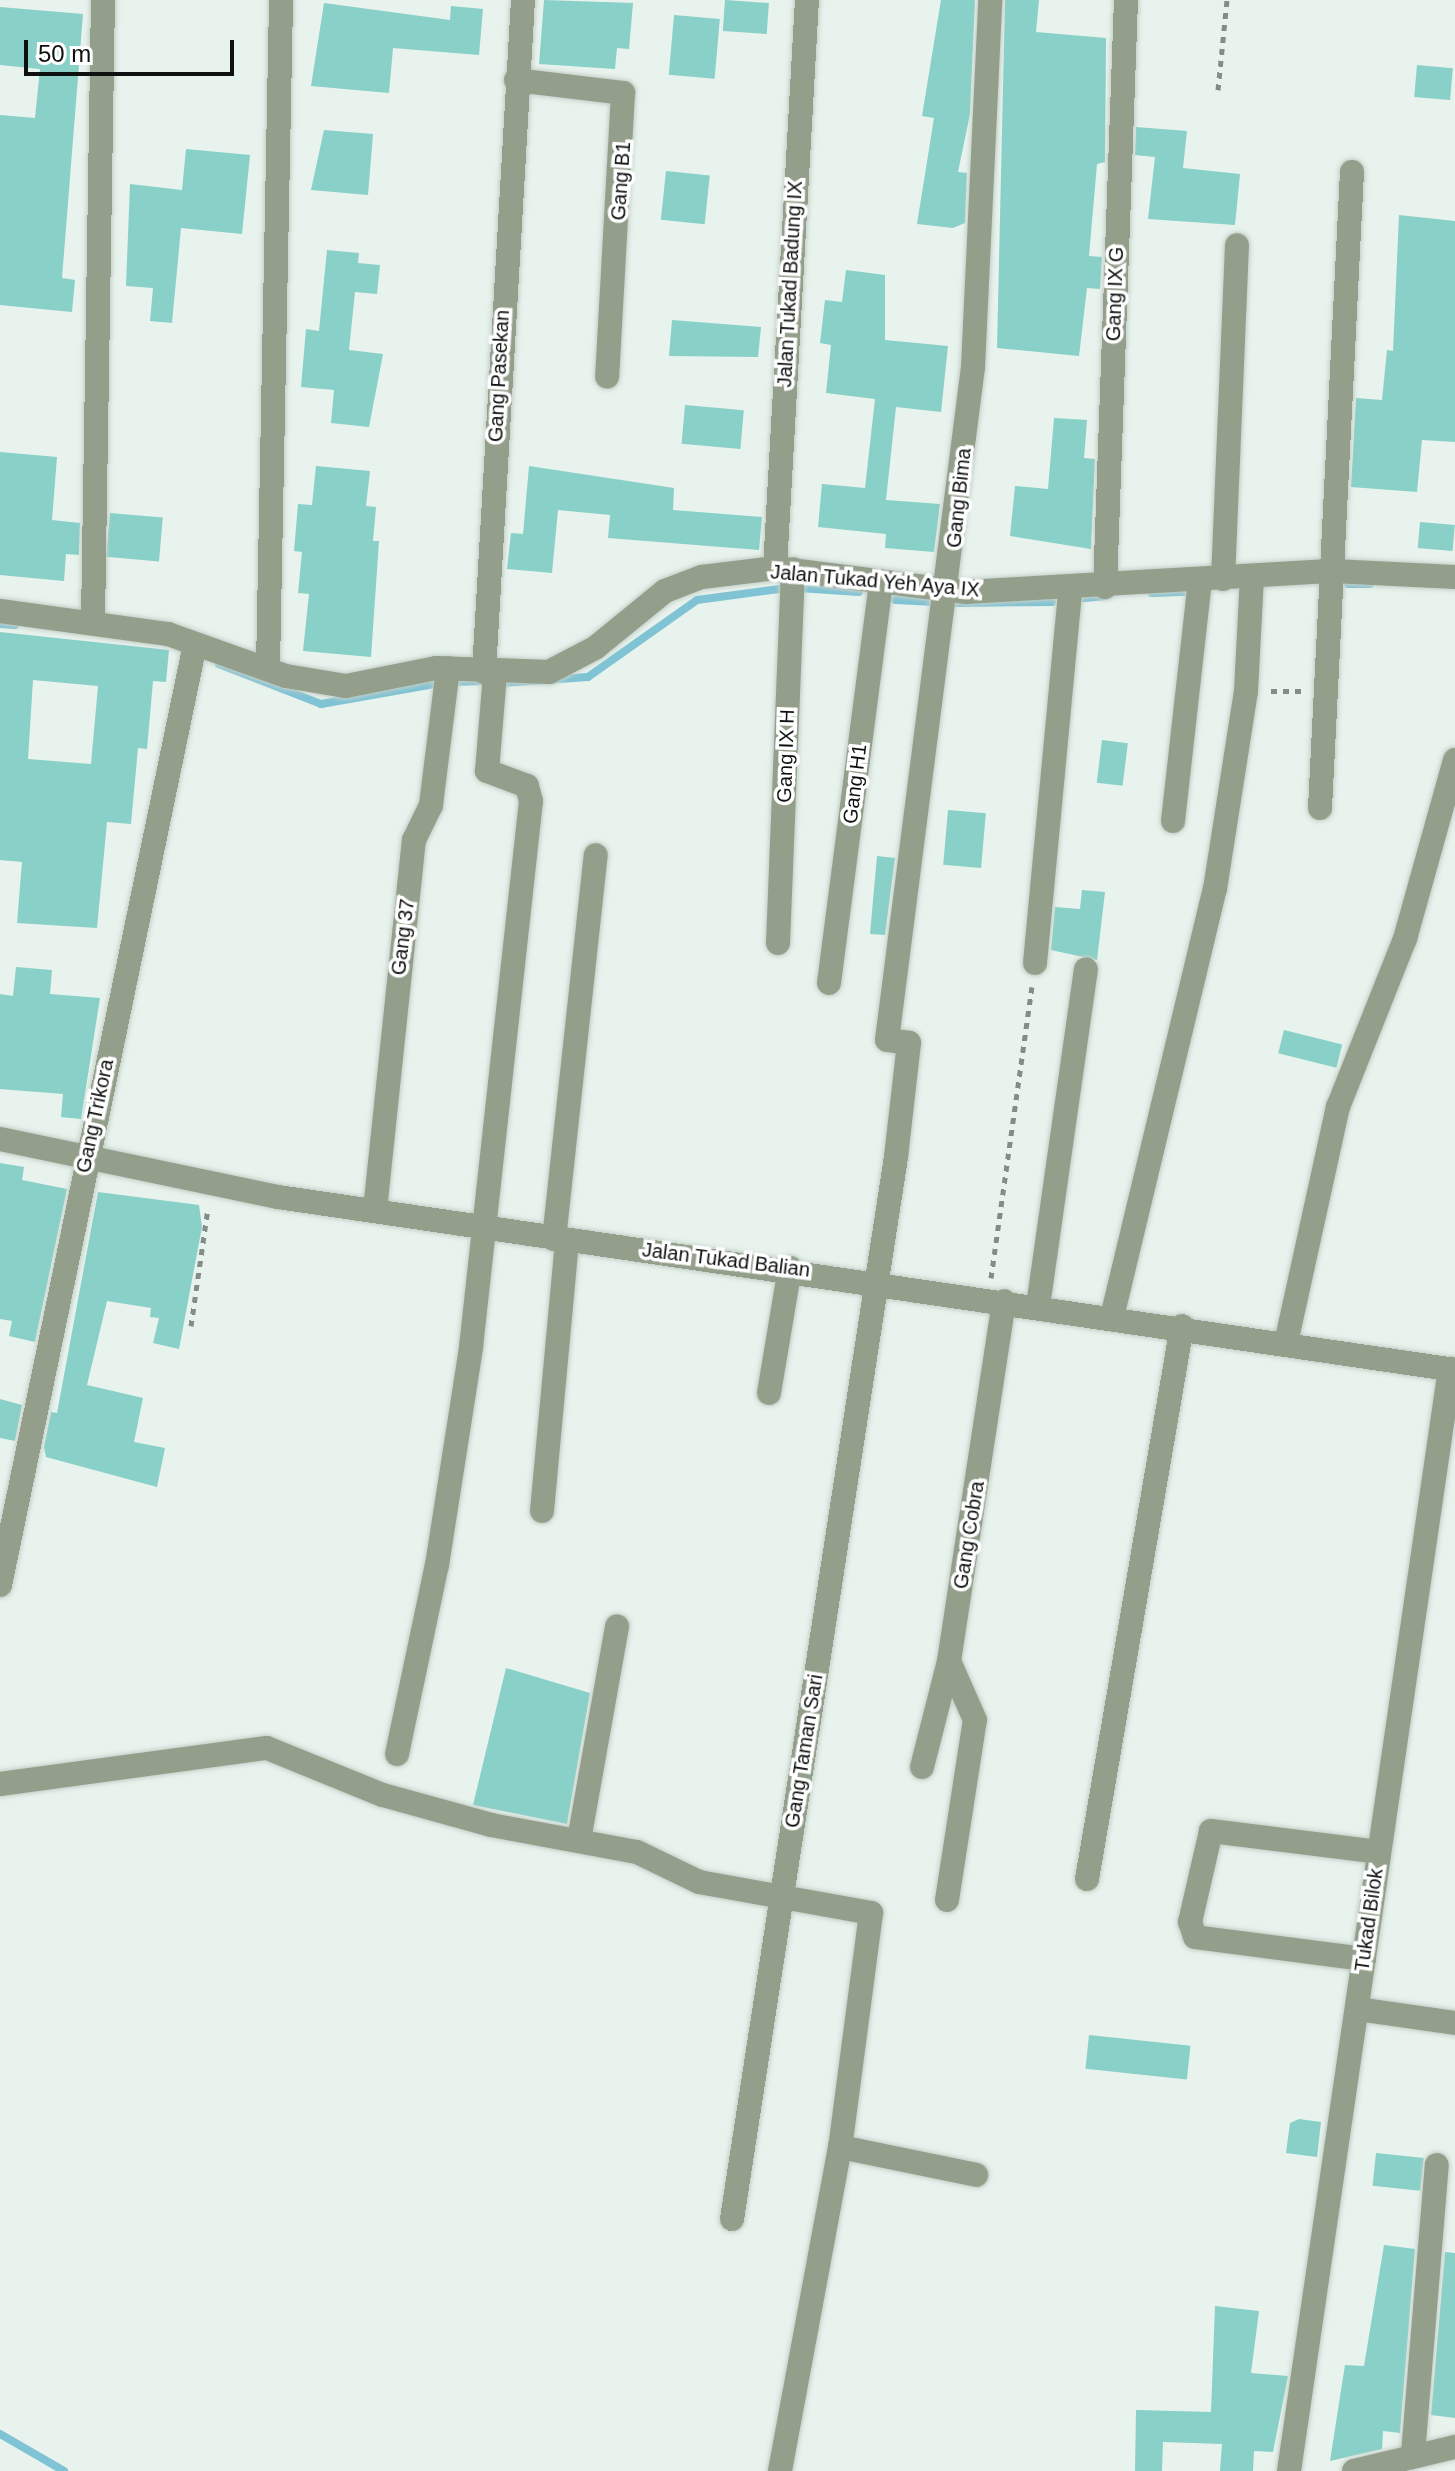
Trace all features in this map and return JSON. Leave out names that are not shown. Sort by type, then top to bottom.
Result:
[{"type":"street","points":[[93,621],[103,0]]},
{"type":"street","points":[[268,667],[281,0]]},
{"type":"street","name":"Gang Pasekan","points":[[486,1228],[531,794],[487,771],[516,80],[523,0]]},
{"type":"street","name":"Jalan Tukad Badung IX","points":[[784,569],[807,0]]},
{"type":"street","name":"Gang Bima","points":[[887,1040],[949,591],[973,367],[990,0]]},
{"type":"street","name":"Gang IX G","points":[[1105,587],[1126,0]]},
{"type":"street","name":"Gang B1","points":[[516,80],[623,93],[607,377]]},
{"type":"street","points":[[1320,808],[1330,692],[1352,172]]},
{"type":"street","points":[[1173,821],[1211,580],[1237,245]]},
{"type":"street","name":"Jalan Tukad Yeh Aya IX","points":[[0,611],[93,621],[168,634],[194,649],[330,686],[448,668],[489,672],[564,668],[665,591],[702,577],[784,569],[881,585],[949,591],[1070,590],[1333,571],[1455,577]]},
{"type":"street","name":"Gang IX H","points":[[778,943],[784,569]]},
{"type":"street","points":[[1112,1317],[1206,931],[1246,691],[1252,576]]},
{"type":"street","name":"Gang H1","points":[[829,983],[881,585]]},
{"type":"street","points":[[1035,963],[1070,590]]},
{"type":"street","name":"Gang Trikora","points":[[0,1585],[194,649]]},
{"type":"street","name":"Gang 37","points":[[375,1210],[414,840],[431,805],[448,668]]},
{"type":"street","points":[[1286,1343],[1338,1107],[1401,952],[1455,760]]},
{"type":"street","points":[[542,1511],[561,1239],[596,855]]},
{"type":"street","points":[[1038,1306],[1086,969]]},
{"type":"street","name":"Gang Taman Sari","points":[[732,2219],[780,1896],[880,1282],[909,1043],[887,1040]]},
{"type":"street","name":"Jalan Tukad Balian","points":[[0,1139],[87,1158],[486,1228],[790,1268],[1452,1369]]},
{"type":"street","points":[[397,1754],[437,1565],[486,1228]]},
{"type":"street","points":[[769,1393],[790,1268]]},
{"type":"street","name":"Gang Cobra","points":[[922,1767],[949,1661],[996,1300]]},
{"type":"street","points":[[1087,1879],[1182,1326]]},
{"type":"street","name":"Tukad Bilok","points":[[1289,2471],[1452,1369]]},
{"type":"street","points":[[579,1840],[617,1626]]},
{"type":"street","points":[[947,1900],[975,1720],[949,1661]]},
{"type":"street","points":[[0,1784],[267,1748],[383,1795],[491,1825],[637,1852],[699,1882],[865,1908],[874,1923],[840,2147],[780,2471]]},
{"type":"street","points":[[1364,1959],[1195,1937],[1190,1922],[1211,1831],[1379,1852]]},
{"type":"street","points":[[1358,2009],[1455,2023]]},
{"type":"street","points":[[840,2147],[976,2175]]},
{"type":"street","points":[[1413,2454],[1437,2165]]},
{"type":"street","points":[[1354,2471],[1413,2454],[1455,2447]]},
{"type":"path","points":[[1218,90],[1227,0]]},
{"type":"path","points":[[1246,691],[1330,692]]},
{"type":"path","points":[[996,1300],[1035,963]]},
{"type":"path","points":[[191,1326],[208,1204]]},
{"type":"building","points":[[544,0],[633,3],[629,49],[617,48],[615,69],[539,64]]},
{"type":"building","points":[[725,0],[769,3],[767,34],[723,31]]},
{"type":"building","points":[[941,0],[975,0],[970,114],[958,172],[967,173],[965,223],[953,228],[917,224],[934,118],[922,116]]},
{"type":"building","points":[[1005,0],[1039,0],[1036,32],[1106,38],[1105,162],[1097,164],[1089,256],[1102,257],[1100,289],[1087,288],[1079,356],[997,348]]},
{"type":"building","points":[[324,3],[450,20],[451,6],[483,9],[479,55],[393,48],[389,93],[311,86]]},
{"type":"building","points":[[0,7],[83,14],[62,278],[75,280],[72,312],[0,305],[0,115],[35,118],[40,69],[0,65]]},
{"type":"building","points":[[674,15],[720,19],[715,79],[669,75]]},
{"type":"building","points":[[1417,65],[1453,68],[1450,100],[1414,97]]},
{"type":"building","points":[[1136,127],[1187,131],[1183,168],[1240,174],[1235,225],[1148,219],[1155,157],[1135,155]]},
{"type":"building","points":[[324,130],[373,134],[368,195],[311,190]]},
{"type":"building","points":[[186,149],[250,155],[242,234],[181,228],[172,323],[150,321],[153,288],[126,286],[130,184],[182,190]]},
{"type":"building","points":[[666,171],[710,176],[705,224],[661,220]]},
{"type":"building","points":[[1399,215],[1455,221],[1455,442],[1422,440],[1417,492],[1351,487],[1356,398],[1382,400],[1387,350],[1393,351]]},
{"type":"building","points":[[327,250],[359,253],[358,263],[380,265],[377,294],[355,292],[349,350],[383,354],[369,427],[331,423],[334,390],[301,387],[306,329],[319,331]]},
{"type":"building","points":[[846,270],[885,275],[885,340],[948,346],[941,412],[896,407],[886,500],[940,504],[934,552],[885,548],[886,534],[818,527],[822,484],[865,488],[875,399],[826,393],[831,345],[820,343],[825,300],[842,302]]},
{"type":"building","points":[[672,320],[761,327],[758,357],[669,356]]},
{"type":"building","points":[[685,405],[744,410],[740,449],[682,444]]},
{"type":"building","points":[[1054,418],[1087,420],[1084,458],[1095,459],[1091,549],[1010,536],[1015,486],[1048,489]]},
{"type":"building","points":[[0,452],[57,457],[52,520],[80,523],[79,555],[66,554],[64,581],[0,575]]},
{"type":"building","points":[[316,466],[370,471],[366,506],[376,507],[373,541],[379,541],[371,657],[303,651],[309,594],[298,593],[302,552],[294,551],[298,504],[312,505]]},
{"type":"building","points":[[529,466],[674,488],[673,510],[762,517],[759,550],[608,538],[610,515],[558,510],[552,573],[507,569],[511,533],[523,534]]},
{"type":"building","points":[[110,513],[163,518],[159,561],[106,557]]},
{"type":"building","points":[[1420,522],[1455,525],[1453,551],[1418,548]]},
{"type":"building","points":[[0,632],[169,650],[166,682],[153,681],[147,749],[138,748],[131,824],[107,822],[97,928],[17,923],[22,862],[0,860]],"holes":[[[33,680],[98,686],[91,764],[28,759]]]},
{"type":"building","points":[[1102,740],[1128,743],[1123,786],[1097,783]]},
{"type":"building","points":[[948,810],[986,813],[981,868],[943,865]]},
{"type":"building","points":[[877,856],[895,858],[885,935],[870,934]]},
{"type":"building","points":[[1082,890],[1105,892],[1097,960],[1051,950],[1055,907],[1080,909]]},
{"type":"building","points":[[16,967],[52,970],[50,994],[100,998],[81,1119],[61,1117],[63,1094],[0,1089],[0,994],[13,996]]},
{"type":"building","points":[[1284,1030],[1342,1045],[1336,1068],[1278,1053]]},
{"type":"building","points":[[0,1163],[24,1167],[22,1180],[67,1189],[35,1342],[9,1336],[12,1321],[0,1319]]},
{"type":"building","points":[[98,1192],[199,1205],[202,1227],[179,1349],[153,1343],[159,1318],[150,1317],[151,1308],[107,1301],[87,1385],[143,1398],[134,1442],[165,1448],[157,1487],[46,1457],[44,1447],[51,1412],[57,1413]]},
{"type":"building","points":[[0,1399],[22,1405],[15,1441],[0,1438]]},
{"type":"building","points":[[506,1668],[590,1693],[567,1824],[473,1805]]},
{"type":"building","points":[[1089,2035],[1190,2046],[1187,2079],[1085,2069]]},
{"type":"building","points":[[1299,2119],[1321,2122],[1317,2157],[1286,2153],[1290,2123]]},
{"type":"building","points":[[1376,2153],[1424,2158],[1420,2191],[1373,2186]]},
{"type":"building","points":[[1384,2245],[1415,2249],[1400,2433],[1383,2431],[1382,2449],[1330,2461],[1345,2365],[1364,2366]]},
{"type":"building","points":[[1445,2252],[1455,2253],[1455,2418],[1431,2415]]},
{"type":"building","points":[[1215,2306],[1259,2311],[1251,2373],[1288,2376],[1273,2452],[1254,2451],[1253,2471],[1220,2471],[1222,2444],[1163,2442],[1162,2471],[1135,2471],[1136,2410],[1211,2412]]},
{"type":"waterway","points":[[1348,584],[1370,584]]},
{"type":"waterway","points":[[501,683],[588,677],[697,600],[787,588]]},
{"type":"waterway","points":[[799,588],[859,592]]},
{"type":"waterway","points":[[1152,593],[1187,592]]},
{"type":"waterway","points":[[1084,598],[1106,596]]},
{"type":"waterway","points":[[895,600],[936,602]]},
{"type":"waterway","points":[[955,603],[1052,602]]},
{"type":"waterway","points":[[0,624],[15,625]]},
{"type":"waterway","points":[[219,664],[321,704],[440,683]]},
{"type":"waterway","points":[[451,682],[483,681]]},
{"type":"waterway","points":[[0,2434],[64,2471]]}]
